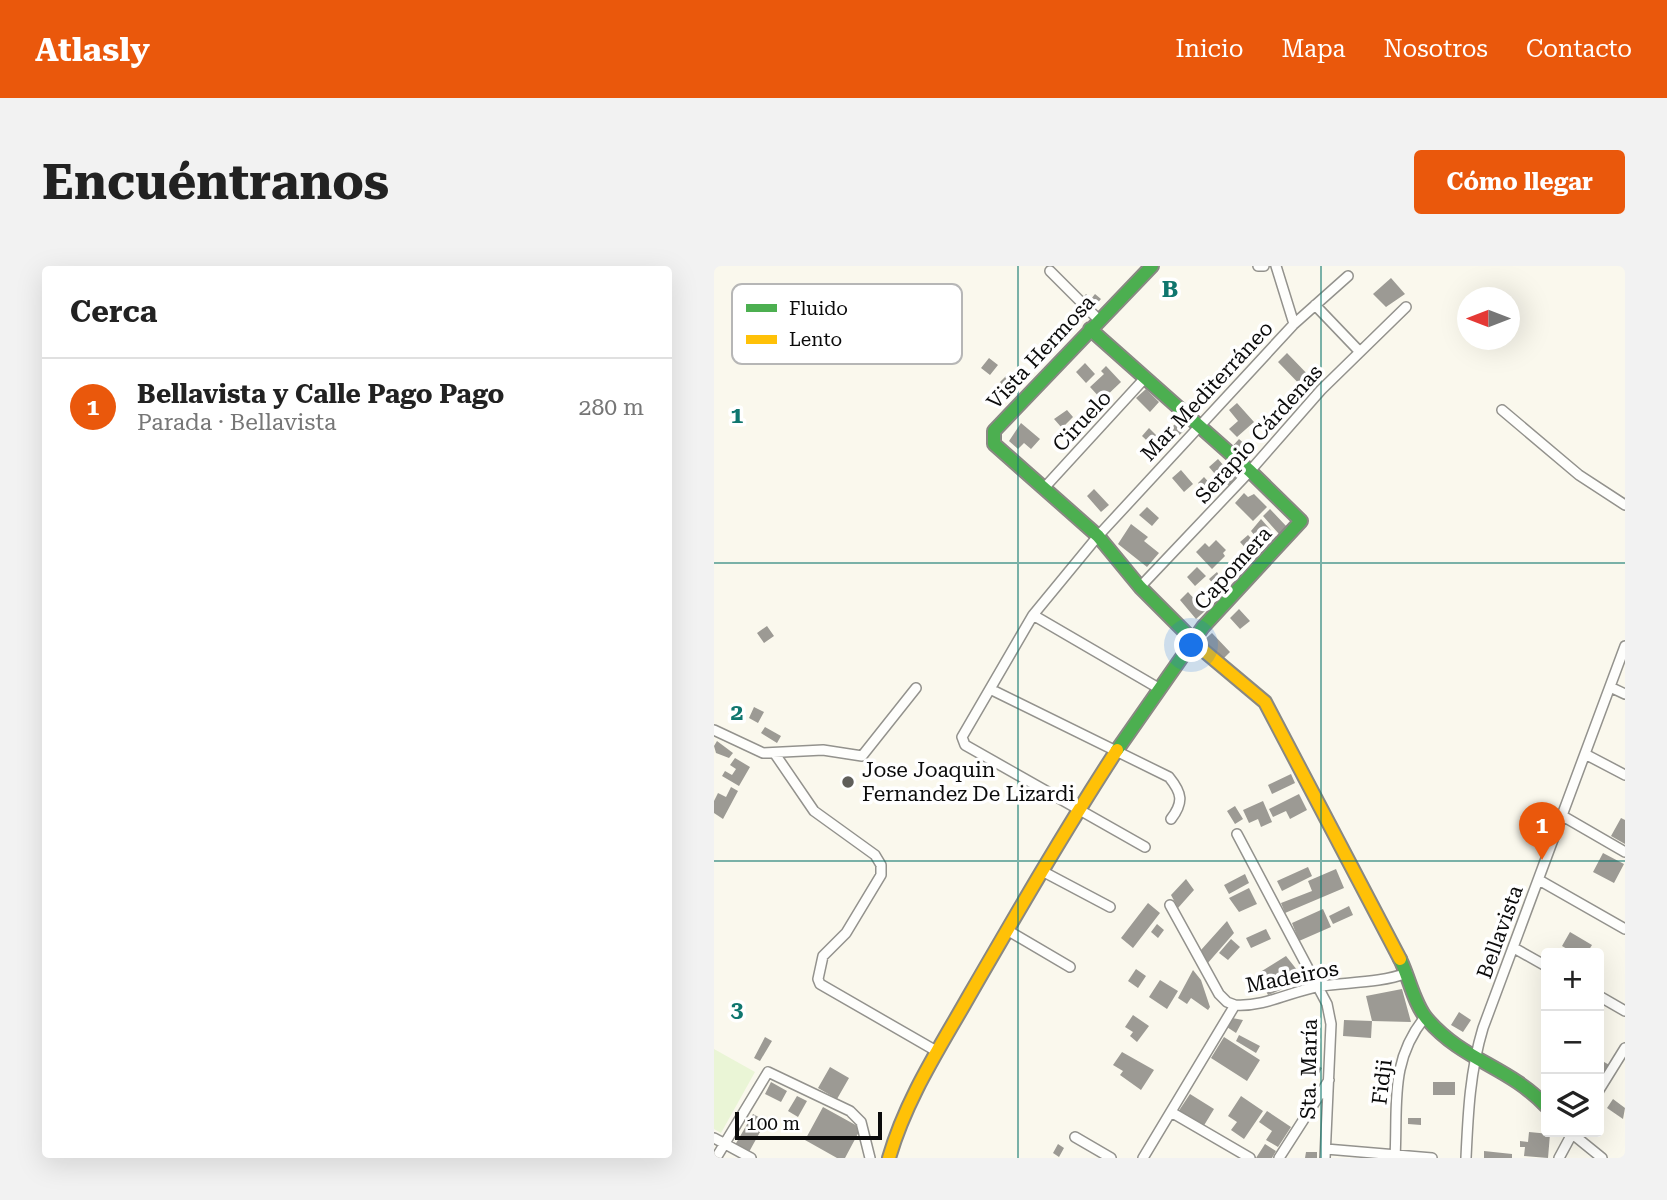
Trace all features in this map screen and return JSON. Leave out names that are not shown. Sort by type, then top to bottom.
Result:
[{"type":"street","name":"Vista Hermosa","points":[[1045,487],[994,444],[994,431],[1152,266]]},
{"type":"street","points":[[1258,266],[1264,266]]},
{"type":"street","points":[[1276,266],[1294,324]]},
{"type":"street","points":[[1050,271],[1094,324],[1145,378],[1250,471]]},
{"type":"street","name":"Mar Mediterráneo","points":[[1080,811],[962,742],[989,689],[1033,615],[1098,536],[1294,324],[1348,276]]},
{"type":"street","points":[[1315,305],[1360,352]]},
{"type":"street","name":"Serapio Cárdenas","points":[[1140,587],[1250,471],[1321,390],[1406,307]]},
{"type":"street","name":"Ciruelo","points":[[1045,487],[1145,378]]},
{"type":"street","points":[[1502,410],[1579,475],[1625,505]]},
{"type":"street","name":"Capomera","points":[[889,1158],[895,1132],[938,1052],[1042,871],[1117,753],[1192,641],[1301,521],[1250,471]]},
{"type":"street","points":[[1045,487],[1098,536],[1140,587],[1192,641],[1265,702],[1407,973],[1425,1017],[1459,1049],[1474,1059],[1494,1065],[1530,1089],[1541,1101]]},
{"type":"street","points":[[1033,615],[1160,689]]},
{"type":"street","name":"Bellavista","points":[[1466,1158],[1474,1059],[1625,646]]},
{"type":"street","points":[[1610,687],[1625,694]]},
{"type":"street","points":[[714,730],[763,753],[823,750],[862,756],[916,688]]},
{"type":"street","points":[[989,689],[1169,777],[1180,790],[1180,807],[1171,819]]},
{"type":"street","points":[[775,754],[814,811],[875,855],[881,864],[881,875],[846,933],[822,956],[818,979],[820,984],[938,1052]]},
{"type":"street","points":[[1585,754],[1625,775]]},
{"type":"street","points":[[1080,811],[1145,848]]},
{"type":"street","points":[[1561,815],[1625,852]]},
{"type":"street","name":"Sta. María","points":[[1237,834],[1327,1004],[1331,1024],[1325,1154]]},
{"type":"street","points":[[1042,871],[1110,907]]},
{"type":"street","points":[[1539,880],[1625,929]]},
{"type":"street","points":[[1170,905],[1219,994],[1235,1005]]},
{"type":"street","points":[[1007,930],[1070,967]]},
{"type":"street","points":[[1514,948],[1541,963]]},
{"type":"street","name":"Madeiros","points":[[1143,1158],[1235,1005],[1254,1006],[1318,987],[1395,978],[1407,973]]},
{"type":"street","points":[[1604,999],[1625,1011]]},
{"type":"street","name":"Fidji","points":[[1395,1156],[1396,1077],[1403,1051],[1425,1017]]},
{"type":"street","points":[[1604,1082],[1625,1048]]},
{"type":"street","points":[[716,1158],[768,1072],[850,1111],[861,1122],[870,1158]]},
{"type":"street","points":[[1279,1158],[1330,1077]]},
{"type":"street","points":[[1171,1112],[1250,1158]]},
{"type":"street","points":[[1075,1137],[1111,1158]]},
{"type":"street","points":[[1559,1158],[1570,1137]]},
{"type":"street","points":[[1578,1137],[1602,1158]]},
{"type":"street","points":[[714,1138],[751,1158]]},
{"type":"street","points":[[1325,1154],[1433,1158]]},
{"type":"green space","points":[[714,1049],[755,1072],[721,1133],[714,1129]]},
{"type":"building","points":[[1391,278],[1405,294],[1386,307],[1373,294]]},
{"type":"building","points":[[1086,294],[1091,299],[1095,294],[1101,299],[1092,309],[1082,299]]},
{"type":"building","points":[[1287,353],[1316,383],[1309,394],[1278,362]]},
{"type":"building","points":[[989,358],[998,365],[990,375],[981,368]]},
{"type":"building","points":[[1085,363],[1095,374],[1086,383],[1076,372]]},
{"type":"building","points":[[1106,366],[1121,382],[1102,400],[1090,387],[1104,374],[1101,371]]},
{"type":"building","points":[[1008,374],[1015,381],[1006,389],[1000,382]]},
{"type":"building","points":[[1146,389],[1159,402],[1150,412],[1136,398]]},
{"type":"building","points":[[1237,403],[1254,422],[1237,437],[1229,429],[1238,421],[1229,410]]},
{"type":"building","points":[[1067,410],[1073,417],[1062,428],[1054,419]]},
{"type":"building","points":[[1178,421],[1185,430],[1176,438],[1169,430]]},
{"type":"building","points":[[1021,423],[1040,439],[1031,449],[1024,443],[1018,449],[1009,441]]},
{"type":"building","points":[[1149,428],[1168,447],[1161,454],[1142,436]]},
{"type":"building","points":[[1239,439],[1253,452],[1245,461],[1231,448]]},
{"type":"building","points":[[1218,459],[1224,466],[1215,474],[1209,467]]},
{"type":"building","points":[[1228,468],[1238,477],[1229,486],[1219,477]]},
{"type":"building","points":[[1181,470],[1193,484],[1184,492],[1172,478]]},
{"type":"building","points":[[1204,477],[1215,489],[1209,495],[1198,483]]},
{"type":"building","points":[[1094,489],[1109,505],[1101,512],[1087,496]]},
{"type":"building","points":[[1244,493],[1248,497],[1254,494],[1267,507],[1253,521],[1235,503]]},
{"type":"building","points":[[1147,507],[1159,518],[1152,526],[1139,515]]},
{"type":"building","points":[[1270,509],[1287,527],[1279,534],[1263,516]]},
{"type":"building","points":[[1261,519],[1277,537],[1271,543],[1265,536],[1258,533],[1255,536],[1251,531]]},
{"type":"building","points":[[1131,524],[1148,537],[1144,541],[1159,553],[1147,567],[1118,544]]},
{"type":"building","points":[[1248,535],[1258,546],[1250,553],[1240,542]]},
{"type":"building","points":[[1216,540],[1226,550],[1223,553],[1225,556],[1212,569],[1196,552],[1205,543],[1209,547]]},
{"type":"building","points":[[1197,567],[1206,576],[1195,586],[1187,577]]},
{"type":"building","points":[[1217,572],[1229,593],[1225,597],[1209,579]]},
{"type":"building","points":[[1188,592],[1205,611],[1196,619],[1180,600]]},
{"type":"building","points":[[1239,609],[1250,621],[1240,629],[1230,618]]},
{"type":"building","points":[[767,626],[774,636],[764,643],[757,633]]},
{"type":"building","points":[[1212,633],[1230,652],[1222,660],[1203,641]]},
{"type":"building","points":[[754,707],[764,712],[758,723],[749,718]]},
{"type":"building","points":[[765,727],[781,736],[777,743],[761,733]]},
{"type":"building","points":[[717,741],[733,753],[729,758],[716,753],[714,746]]},
{"type":"building","points":[[735,758],[750,767],[739,786],[722,776],[725,771],[732,775],[736,769],[730,765]]},
{"type":"building","points":[[1291,774],[1295,783],[1272,794],[1268,785]]},
{"type":"building","points":[[731,787],[738,791],[723,819],[714,813],[714,801],[718,793],[726,797]]},
{"type":"building","points":[[1299,794],[1307,810],[1290,819],[1286,811],[1273,817],[1269,809]]},
{"type":"building","points":[[1263,801],[1272,822],[1261,827],[1258,819],[1249,823],[1243,810]]},
{"type":"building","points":[[1235,806],[1243,819],[1235,824],[1227,811]]},
{"type":"building","points":[[1621,818],[1625,820],[1625,844],[1611,836]]},
{"type":"building","points":[[1603,853],[1624,864],[1614,883],[1593,872]]},
{"type":"building","points":[[1308,867],[1312,876],[1282,891],[1277,881]]},
{"type":"building","points":[[1336,869],[1344,888],[1285,913],[1281,903],[1312,891],[1308,881]]},
{"type":"building","points":[[1245,874],[1249,883],[1229,894],[1224,885]]},
{"type":"building","points":[[1186,879],[1194,890],[1178,908],[1171,895]]},
{"type":"building","points":[[1249,888],[1257,904],[1239,912],[1229,898]]},
{"type":"building","points":[[1148,903],[1160,913],[1133,948],[1121,938]]},
{"type":"building","points":[[1349,906],[1353,915],[1333,924],[1329,916]]},
{"type":"building","points":[[1323,909],[1331,927],[1299,941],[1292,923]]},
{"type":"building","points":[[1227,921],[1234,933],[1207,964],[1201,950]]},
{"type":"building","points":[[1157,924],[1164,930],[1158,938],[1151,932]]},
{"type":"building","points":[[1266,929],[1271,939],[1251,948],[1246,938]]},
{"type":"building","points":[[1570,932],[1592,945],[1590,948],[1562,946]]},
{"type":"building","points":[[1231,939],[1240,947],[1228,960],[1219,953]]},
{"type":"building","points":[[1286,956],[1305,980],[1268,995],[1257,974]]},
{"type":"building","points":[[1136,969],[1146,976],[1138,988],[1128,981]]},
{"type":"building","points":[[1193,970],[1201,980],[1210,1007],[1208,1010],[1191,998],[1187,1004],[1178,998]]},
{"type":"building","points":[[1160,980],[1178,991],[1167,1009],[1149,997]]},
{"type":"building","points":[[1402,989],[1411,1022],[1372,1021],[1366,996]]},
{"type":"building","points":[[1459,1012],[1471,1020],[1463,1032],[1451,1025]]},
{"type":"building","points":[[1133,1015],[1149,1026],[1137,1042],[1130,1036],[1133,1032],[1125,1027]]},
{"type":"building","points":[[1232,1018],[1243,1020],[1236,1033],[1227,1027]]},
{"type":"building","points":[[1344,1020],[1372,1021],[1371,1038],[1343,1036]]},
{"type":"building","points":[[1239,1035],[1260,1046],[1256,1053],[1236,1041]]},
{"type":"building","points":[[765,1037],[772,1041],[760,1061],[754,1058]]},
{"type":"building","points":[[1224,1037],[1260,1060],[1247,1081],[1211,1058]]},
{"type":"building","points":[[1122,1052],[1154,1070],[1141,1090],[1120,1075],[1123,1071],[1113,1065]]},
{"type":"building","points":[[1309,1061],[1322,1068],[1316,1079],[1303,1071]]},
{"type":"building","points":[[1604,1062],[1611,1066],[1604,1076]]},
{"type":"building","points":[[830,1067],[849,1078],[837,1099],[818,1088]]},
{"type":"building","points":[[771,1082],[787,1091],[781,1102],[765,1094]]},
{"type":"building","points":[[1433,1082],[1455,1082],[1455,1095],[1433,1095]]},
{"type":"building","points":[[1190,1094],[1214,1109],[1203,1127],[1178,1112]]},
{"type":"building","points":[[797,1096],[807,1101],[798,1117],[788,1111]]},
{"type":"building","points":[[1241,1096],[1263,1111],[1244,1139],[1231,1130],[1237,1122],[1228,1116]]},
{"type":"building","points":[[1613,1099],[1625,1108],[1623,1119],[1607,1108]]},
{"type":"building","points":[[823,1107],[861,1128],[845,1158],[837,1158],[805,1140]]},
{"type":"building","points":[[1267,1111],[1291,1127],[1278,1147],[1266,1140],[1272,1131],[1259,1122]]},
{"type":"building","points":[[753,1114],[766,1121],[749,1152],[735,1145]]},
{"type":"building","points":[[1408,1118],[1421,1118],[1421,1125],[1408,1124]]},
{"type":"building","points":[[1529,1132],[1550,1137],[1548,1158],[1524,1156],[1525,1147],[1520,1147],[1520,1141],[1528,1142]]},
{"type":"building","points":[[1058,1144],[1064,1148],[1059,1157],[1053,1153]]},
{"type":"building","points":[[1265,1144],[1276,1151],[1272,1158],[1256,1158]]},
{"type":"building","points":[[1484,1151],[1512,1154],[1512,1158],[1484,1158]]},
{"type":"building","points":[[1306,1152],[1317,1152],[1317,1158],[1305,1158]]},
{"type":"traffic: fast","points":[[1152,266],[994,431],[994,444],[1098,536],[1140,587],[1203,650]]},
{"type":"traffic: fast","points":[[1090,329],[1250,471],[1301,521],[1203,627],[1117,750]]},
{"type":"traffic: fast","points":[[1400,959],[1427,1019],[1455,1045],[1516,1081],[1541,1101]]},
{"type":"traffic: slow","points":[[1203,650],[1265,702],[1400,959]]},
{"type":"traffic: slow","points":[[889,1158],[904,1115],[935,1055],[1117,750]]},
{"type":"place","name":"Jose Joaquin Fernandez De Lizardi","points":[[848,782]]},
{"type":"place","name":"Bellavista y Calle Pago Pago","points":[[1542,860]]}]
